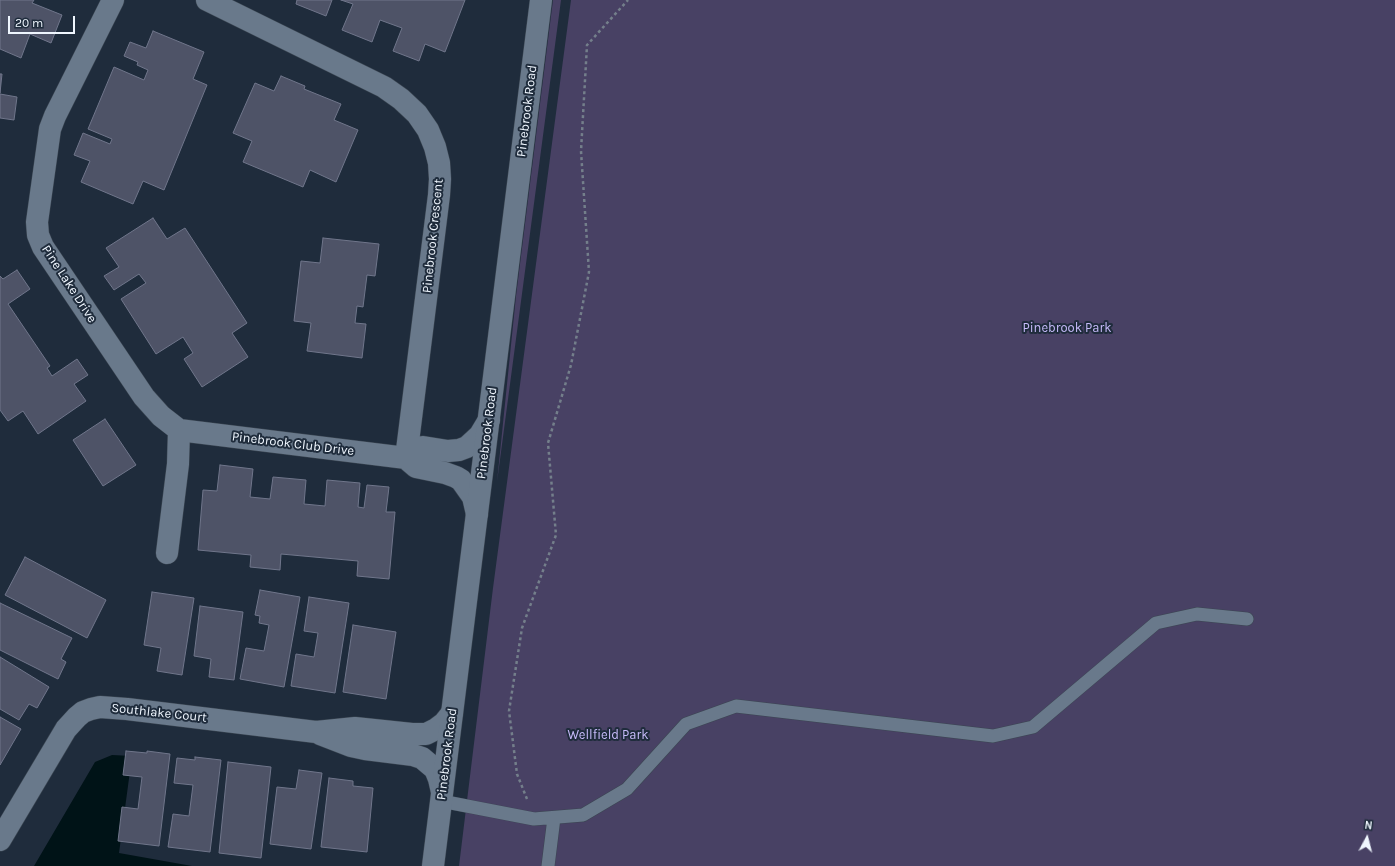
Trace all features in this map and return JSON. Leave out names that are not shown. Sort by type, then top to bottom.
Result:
[{"type":"street","name":"Pine Lake Drive","points":[[113,0],[55,116],[50,129],[37,222],[38,235],[43,247],[144,397],[161,416],[179,430]]},
{"type":"street","name":"Pinebrook Crescent","points":[[207,0],[384,87],[401,99],[417,114],[428,130],[435,147],[439,163],[439,190],[406,458]]},
{"type":"street","name":"Pinebrook Road","points":[[433,866],[541,0]]},
{"type":"street","points":[[406,458],[414,450],[423,447],[448,451],[459,450],[467,447],[480,435],[489,420]]},
{"type":"street","name":"Pinebrook Club Drive","points":[[179,430],[406,458],[416,468],[445,472],[456,476],[461,480],[473,496],[477,514]]},
{"type":"street","points":[[167,553],[178,464],[179,430]]},
{"type":"street","name":"Southlake Court","points":[[0,840],[66,729],[83,712],[91,709],[104,707],[127,709],[316,732],[356,728],[412,734],[426,734],[436,729],[444,723],[452,713]]},
{"type":"street","name":"Southlake Court","points":[[316,732],[351,746],[413,755],[422,758],[435,769],[439,779],[442,796]]},
{"type":"lane","points":[[442,796],[534,819],[584,815],[627,789],[686,724],[736,706],[993,736],[1033,726],[1156,623],[1197,614],[1247,619]]},
{"type":"lane","points":[[548,866],[554,818]]},
{"type":"path","points":[[534,819],[517,774],[509,711],[522,628],[556,535],[548,443],[571,364],[588,272],[581,151],[587,45],[628,0]]},
{"type":"green space","points":[[553,0],[561,0],[497,482],[516,296]]},
{"type":"green space","name":"Pinebrook Park","points":[[571,0],[1395,0],[1395,866],[459,866],[493,588]]},
{"type":"shaded area","points":[[112,755],[132,756],[119,853],[192,866],[34,866],[95,762]]},
{"type":"building","points":[[0,0],[34,0],[32,3],[62,15],[51,43],[30,34],[21,58],[0,49]]},
{"type":"building","points":[[297,0],[332,0],[326,16],[296,4]]},
{"type":"building","points":[[341,0],[465,0],[445,52],[425,44],[419,61],[393,51],[402,28],[380,20],[372,42],[342,30],[353,4]]},
{"type":"building","points":[[153,31],[204,52],[193,79],[207,85],[164,190],[143,181],[133,204],[81,182],[90,161],[74,155],[83,133],[110,144],[112,139],[88,129],[114,67],[144,80],[148,70],[137,65],[138,62],[124,56],[130,42],[146,48]]},
{"type":"building","points":[[0,74],[2,74],[0,93]]},
{"type":"building","points":[[281,76],[305,86],[304,89],[341,104],[334,120],[358,130],[336,182],[310,170],[303,187],[243,162],[252,141],[233,133],[255,83],[274,91]]},
{"type":"building","points":[[0,94],[17,97],[14,120],[0,118]]},
{"type":"building","points":[[153,218],[167,239],[185,228],[247,323],[232,333],[248,357],[202,387],[184,359],[193,353],[183,337],[156,354],[121,299],[146,283],[139,274],[114,290],[104,276],[119,267],[106,248]]},
{"type":"building","points":[[323,238],[379,244],[375,276],[367,275],[363,307],[357,306],[355,323],[366,324],[362,358],[307,351],[311,323],[294,321],[301,261],[320,263]]},
{"type":"building","points":[[17,270],[30,289],[8,304],[50,366],[47,368],[52,376],[77,359],[88,375],[74,384],[86,401],[38,434],[23,411],[8,421],[0,410],[0,276],[3,279]]},
{"type":"building","points":[[105,419],[136,465],[103,486],[73,440]]},
{"type":"building","points":[[220,465],[253,469],[250,497],[270,499],[273,477],[306,480],[304,504],[325,506],[327,480],[360,483],[358,507],[364,508],[367,485],[389,487],[386,512],[395,512],[389,579],[357,576],[358,561],[281,554],[280,570],[250,567],[251,555],[198,550],[203,490],[217,491]]},
{"type":"building","points":[[25,557],[106,600],[87,638],[5,595]]},
{"type":"building","points":[[260,590],[300,597],[284,687],[240,679],[246,648],[264,651],[269,625],[259,623],[260,616],[255,615]]},
{"type":"building","points":[[152,592],[194,598],[182,675],[157,671],[161,648],[144,645]]},
{"type":"building","points":[[309,597],[349,603],[335,693],[291,686],[296,654],[314,657],[318,633],[304,631]]},
{"type":"building","points":[[0,603],[72,638],[61,659],[66,662],[58,679],[0,650]]},
{"type":"building","points":[[200,606],[243,612],[234,680],[209,677],[211,659],[194,656]]},
{"type":"building","points":[[353,625],[396,632],[386,699],[343,692]]},
{"type":"building","points":[[0,657],[49,687],[37,708],[29,704],[19,720],[0,709]]},
{"type":"building","points":[[0,717],[21,729],[0,765]]},
{"type":"building","points":[[126,751],[147,753],[147,751],[170,754],[159,846],[118,841],[122,807],[138,809],[142,777],[123,775]]},
{"type":"building","points":[[195,757],[221,760],[210,852],[168,847],[173,814],[189,816],[193,785],[174,783],[177,758],[195,760]]},
{"type":"building","points":[[228,762],[271,767],[261,858],[219,853]]},
{"type":"building","points":[[299,770],[322,773],[311,849],[270,844],[277,787],[296,789]]},
{"type":"building","points":[[329,778],[353,781],[353,786],[373,788],[367,852],[321,847]]},
{"type":"park label","name":"Wellfield Park","points":[[608,735]]}]
